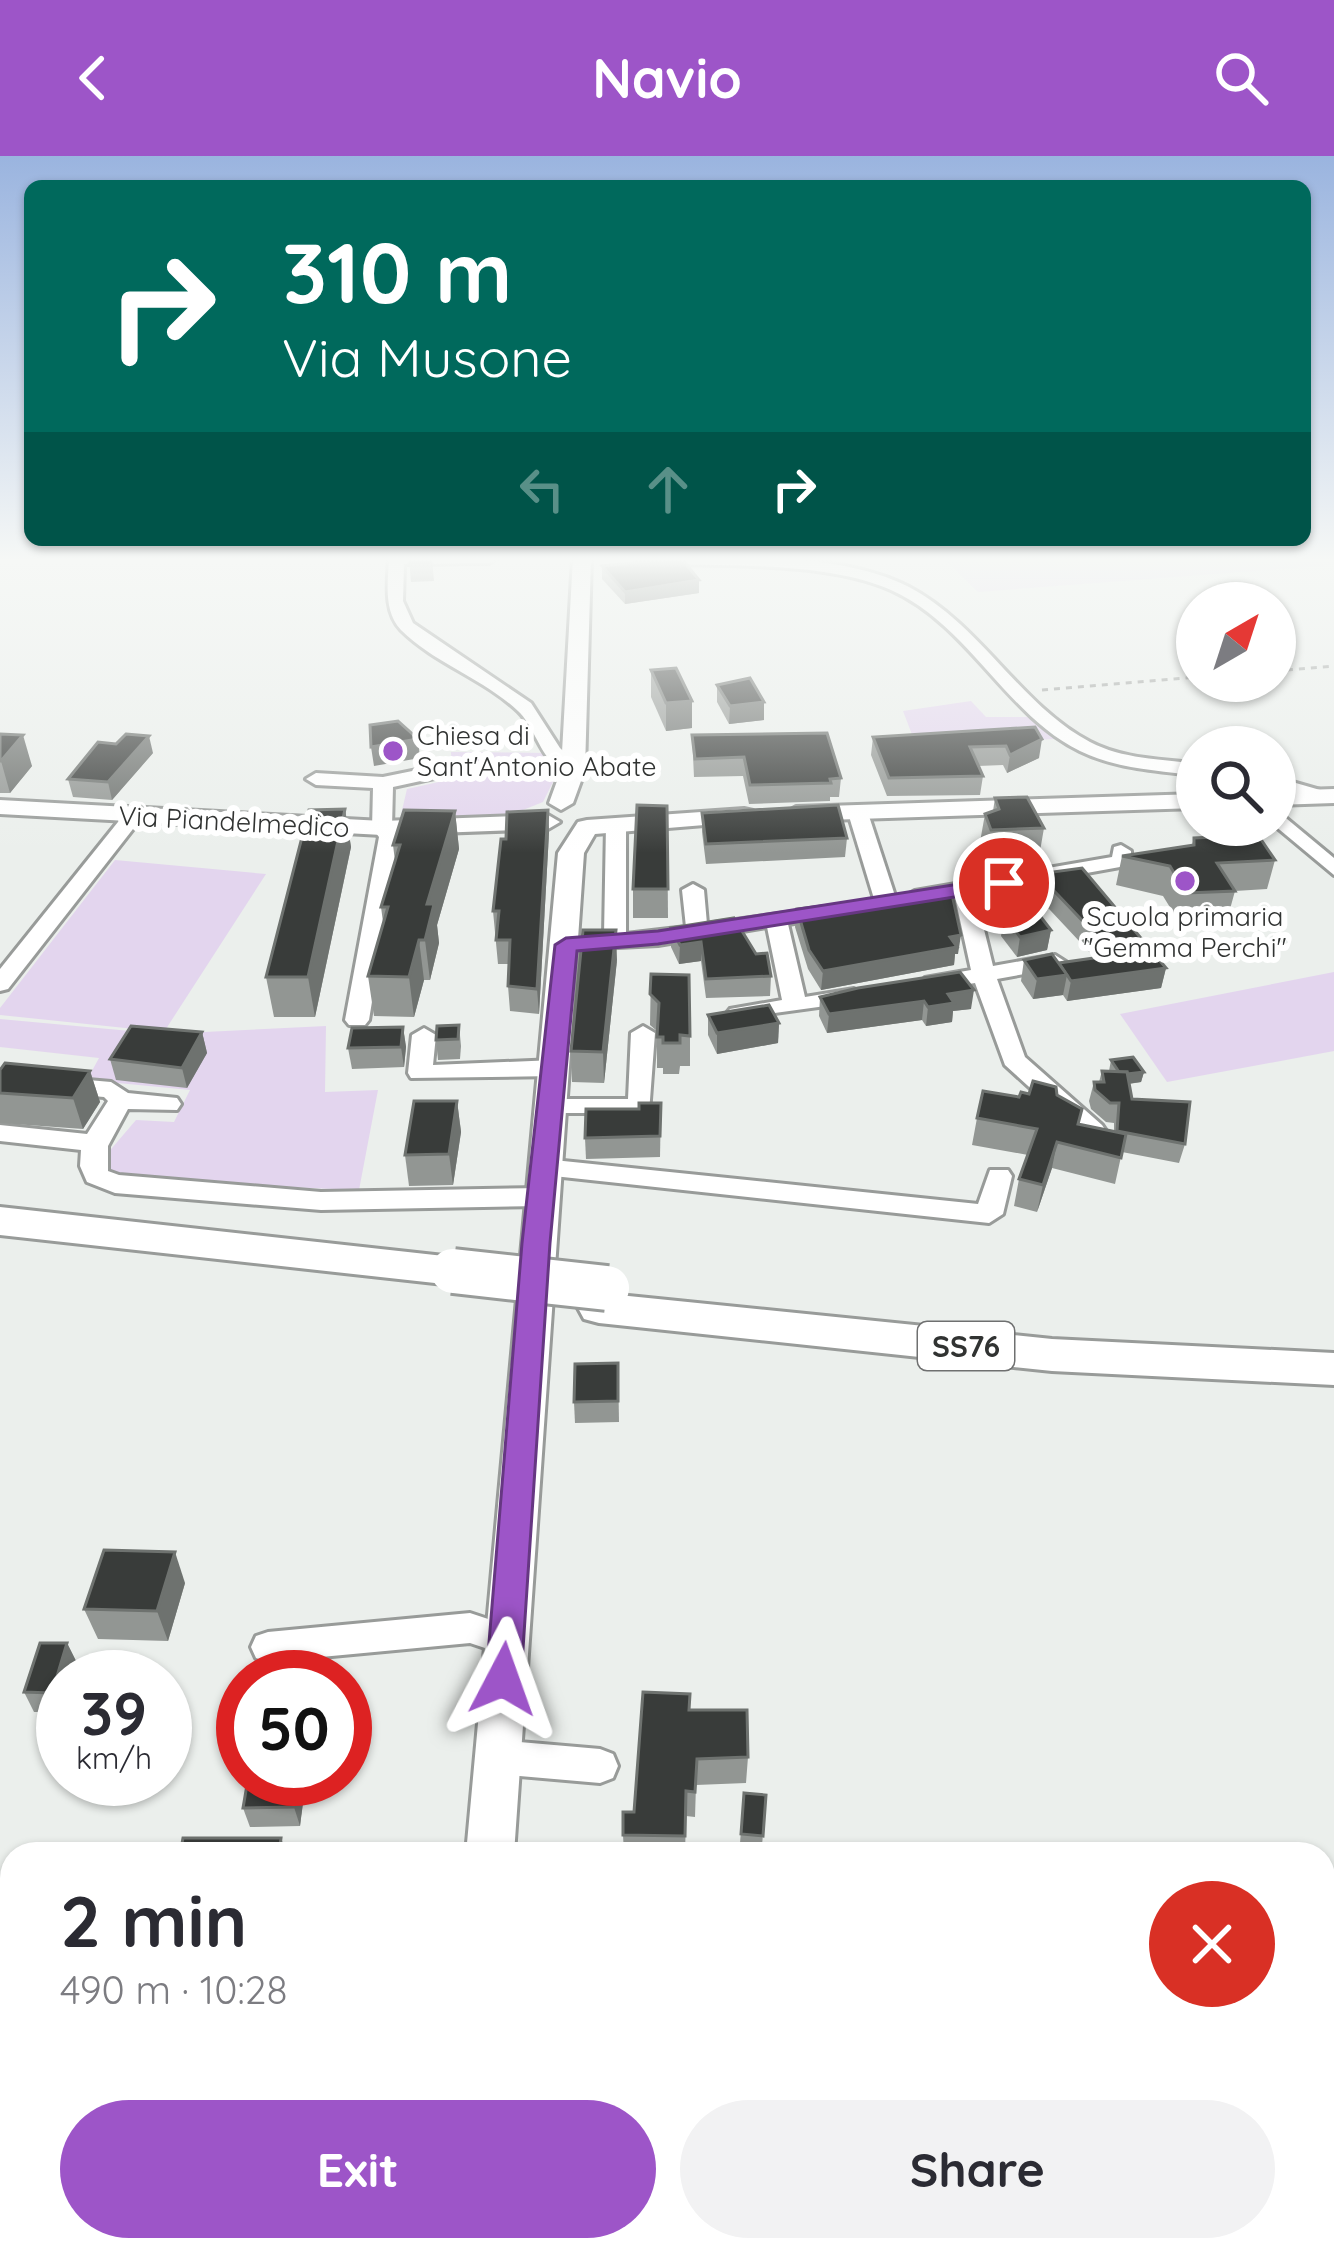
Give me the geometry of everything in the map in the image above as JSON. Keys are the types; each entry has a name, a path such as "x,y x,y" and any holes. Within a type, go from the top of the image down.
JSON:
{"highway":[{"name":"SS76","path":"0,1221 453,1282"},
{"name":"SS76","path":"0,1242 603,1298 1052,1355 1334,1369"},
{"name":"SS76","path":"603,1298 1334,1347"}],"main road":[{"path":"491,1842 542,1182 566,945 575,820 578,656"},
{"path":"1296,797 1327,796"},
{"name":"Via Piandelmedico","path":"0,807 382,828 468,828 575,820 1176,802"}],"street":[{"path":"450,656 525,707 556,759 573,770"},
{"path":"987,656 1085,746 1176,766"},
{"path":"316,779 383,783 432,773"},
{"path":"348,1020 389,837 382,828 383,783"},
{"path":"1296,788 1327,796"},
{"path":"859,812 864,905"},
{"path":"0,984 133,816"},
{"path":"575,820 615,942"},
{"path":"1296,834 1334,869"},
{"path":"566,945 698,931 1082,871 1124,861 1121,851"},
{"path":"1082,871 1100,892"},
{"path":"693,890 698,931"},
{"path":"964,890 984,975 1014,1060 1094,1131"},
{"path":"776,919 795,1005"},
{"path":"714,1018 1055,962"},
{"path":"550,1107 640,1107 643,1033"},
{"path":"424,1035 419,1073 555,1068"},
{"path":"0,1092 8,1081 111,1090 121,1100 168,1104"},
{"path":"121,1100 95,1143 90,1162 96,1176 115,1184 321,1201 542,1182 988,1214 999,1176"},
{"path":"0,1133 95,1143"},
{"path":"268,1647 470,1628 506,1640"},
{"path":"497,1757 601,1766"}],"path":[{"path":"1296,669 1334,666"},
{"path":"1025,692 1176,679"}],"shaded area":[{"path":"971,701 986,717 1034,717 1055,739 916,745 903,711"},
{"path":"451,752 549,753 554,780 543,802 513,814 400,819 407,789 452,779"},
{"path":"115,860 266,874 164,1032 0,1015 0,1008"},
{"path":"1334,972 1334,1051 1167,1082 1120,1014"},
{"path":"0,1019 163,1034 326,1026 325,1092 378,1090 359,1190 157,1182 112,1175 100,1162 136,1120 174,1122 190,1090 87,1080 99,1058 0,1047"}],"building":[{"path":"676,668 692,701 666,703 651,670"},
{"path":"750,678 764,702 730,706 717,685"},
{"path":"398,721 418,739 371,747 370,725"},
{"path":"1035,727 1042,739 1010,755 1006,746 970,747 983,776 889,778 873,737"},
{"path":"827,733 841,778 830,779 831,783 750,785 744,757 695,759 692,735"},
{"path":"0,734 23,735 1,761 0,761"},
{"path":"126,734 149,736 108,782 68,779 98,742 116,744"},
{"path":"1027,797 1044,828 991,830 985,814 999,809 995,798"},
{"path":"637,805 667,806 668,889 633,889"},
{"path":"838,805 847,838 706,844 702,813"},
{"path":"345,809 308,977 266,977 309,810"},
{"path":"404,810 455,811 427,904 434,904 425,940 419,940 409,977 368,976 388,907 381,907 400,845 393,845"},
{"path":"548,810 537,989 508,986 510,940 496,940 499,911 493,911 507,812"},
{"path":"1187,846 1265,846 1275,860 1217,863 1235,891 1186,893 1170,866 1122,856"},
{"path":"1082,868 1166,968 1071,981 1059,963 1115,955 1038,874"},
{"path":"951,890 961,935 950,937 957,947 823,971 809,950 797,909"},
{"path":"1037,912 1051,930 1020,937 1005,916"},
{"path":"734,918 756,954 767,953 771,976 706,979 701,942 680,945 671,928"},
{"path":"583,930 616,930 603,1052 571,1051"},
{"path":"1052,954 1067,975 1037,979 1024,960"},
{"path":"960,972 974,990 948,994 954,1003 928,1007 924,1001 829,1014 820,997 858,988"},
{"path":"651,974 689,975 690,1036 680,1035 680,1043 663,1043 663,1037 657,1037 659,1003 650,994"},
{"path":"769,1005 779,1023 717,1033 708,1015"},
{"path":"459,1025 458,1039 436,1040 437,1026"},
{"path":"131,1026 202,1032 182,1068 110,1059"},
{"path":"403,1027 401,1047 348,1048 352,1028"},
{"path":"1133,1057 1144,1072 1119,1072 1111,1060"},
{"path":"5,1063 90,1071 73,1098 0,1093 0,1070"},
{"path":"1102,1071 1127,1072 1132,1099 1190,1102 1185,1144 1117,1131 1119,1103 1110,1103 1095,1090 1094,1082 1104,1082"},
{"path":"1033,1081 1056,1087 1057,1095 1082,1109 1078,1124 1126,1134 1121,1158 1057,1142 1043,1185 1019,1179 1037,1129 977,1118 983,1091 1019,1097 1021,1092 1029,1094"},
{"path":"414,1101 457,1101 449,1154 405,1155"},
{"path":"639,1103 661,1103 660,1136 585,1138 586,1109 639,1109"},
{"path":"618,1363 618,1401 574,1402 575,1364"},
{"path":"104,1550 175,1552 157,1611 84,1609"},
{"path":"40,1643 67,1643 65,1650 38,1650"},
{"path":"36,1655 36,1692 24,1692"},
{"path":"643,1692 690,1694 689,1710 747,1710 748,1757 697,1759 695,1792 686,1791 685,1836 623,1835 623,1812 634,1812"},
{"path":"744,1793 766,1795 763,1836 741,1834"},
{"path":"183,1838 281,1838 280,1842 182,1842"}],"place":[{"name":"Chiesa di Sant'Antonio Abate","path":"393,751"},
{"name":"Scuola primaria \"Gemma Perchi\"","path":"1185,881"}],"route":[{"path":"503,1679 536,1243 566,945 658,938 1004,883"}]}
